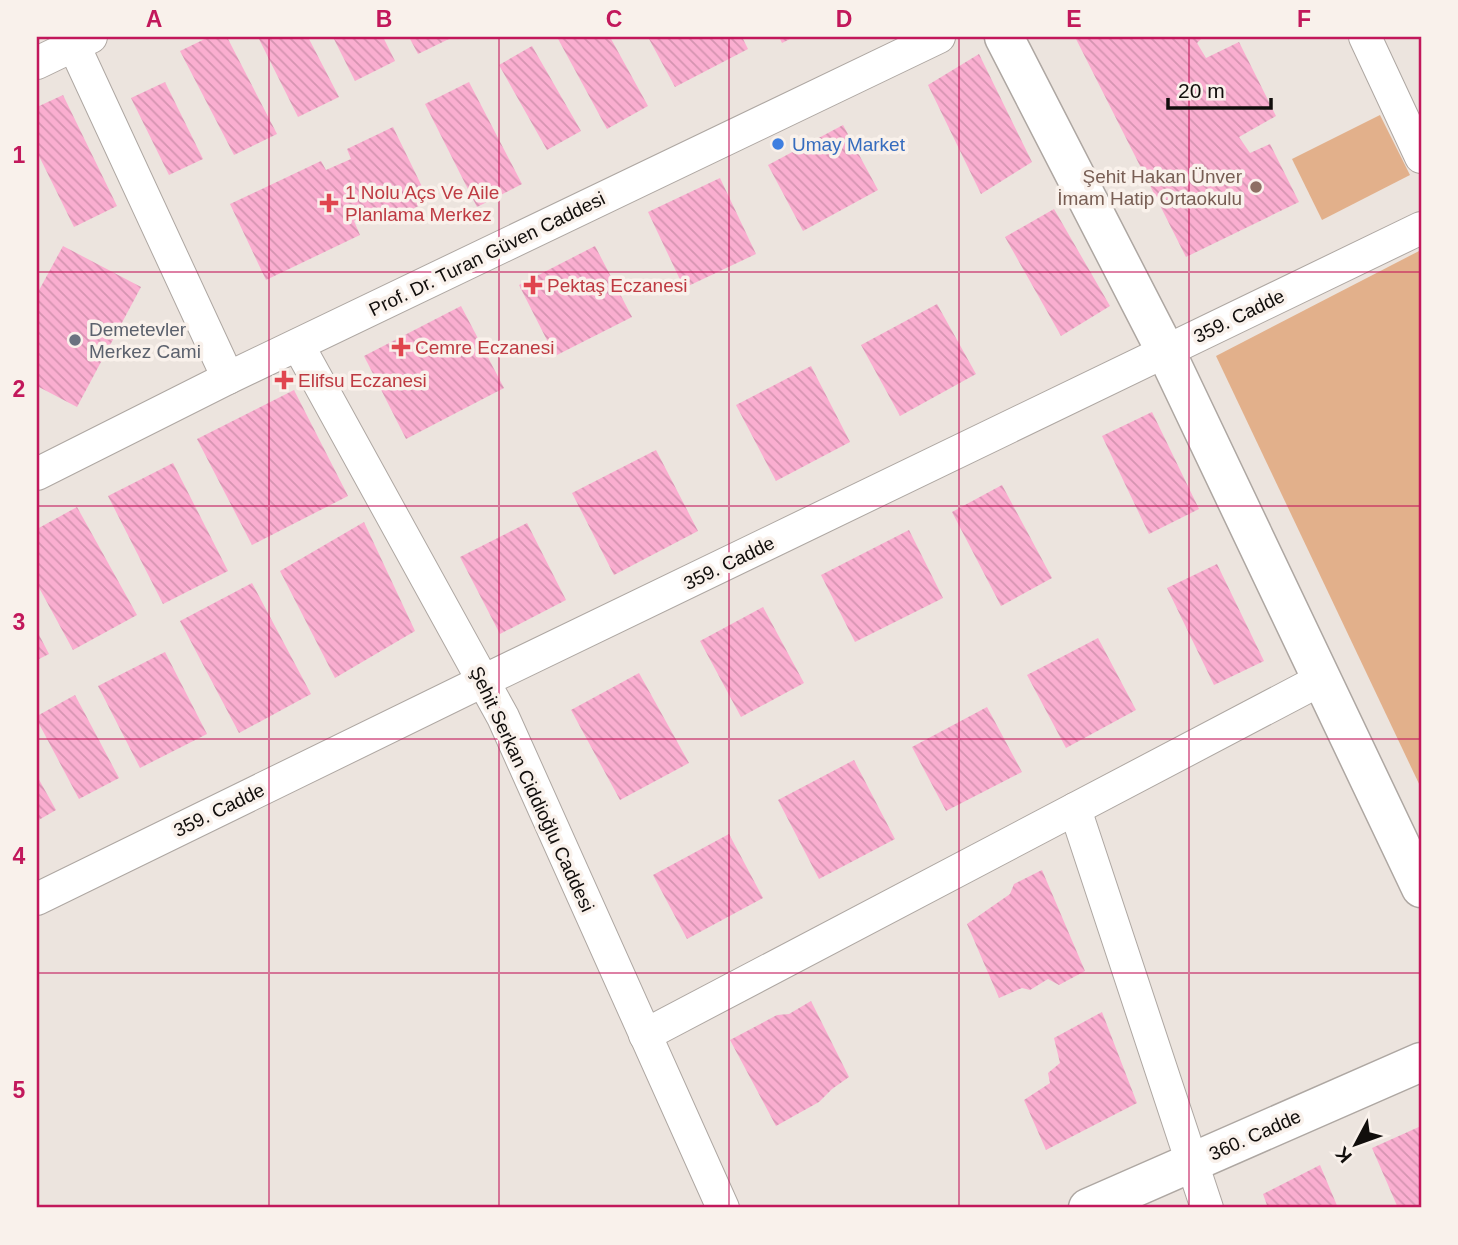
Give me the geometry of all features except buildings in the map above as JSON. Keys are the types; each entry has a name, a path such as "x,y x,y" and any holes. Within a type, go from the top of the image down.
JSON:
{"street":[{"name":"Prof. Dr. Turan Güven Caddesi","path":"37,474 228,378 939,37"},
{"path":"1004,37 1166,352 1421,888"},
{"path":"1365,37 1421,157"},
{"path":"37,63 79,39 228,378"},
{"name":"359. Cadde","path":"37,899 1421,228"},
{"name":"Şehit Serkan Ciddioğlu Caddesi","path":"298,345 503,718 723,1208"},
{"path":"645,1035 1322,679"},
{"path":"1075,809 1207,1208"},
{"name":"360. Cadde","path":"1088,1208 1421,1062"}],"shaded area":[{"path":"1380,115 1410,175 1322,220 1292,159"},
{"path":"1421,250 1421,788 1216,356"}],"place":[{"name":"Umay Market","path":"778,144"},
{"name":"Şehit Hakan Ünver İmam Hatip Ortaokulu","path":"1256,187"},
{"name":"1 Nolu Açs Ve Aile Planlama Merkez","path":"329,203"},
{"name":"Pektaş Eczanesi","path":"533,285"},
{"name":"Demetevler Merkez Cami","path":"75,340"},
{"name":"Cemre Eczanesi","path":"401,347"},
{"name":"Elifsu Eczanesi","path":"284,380"}]}
